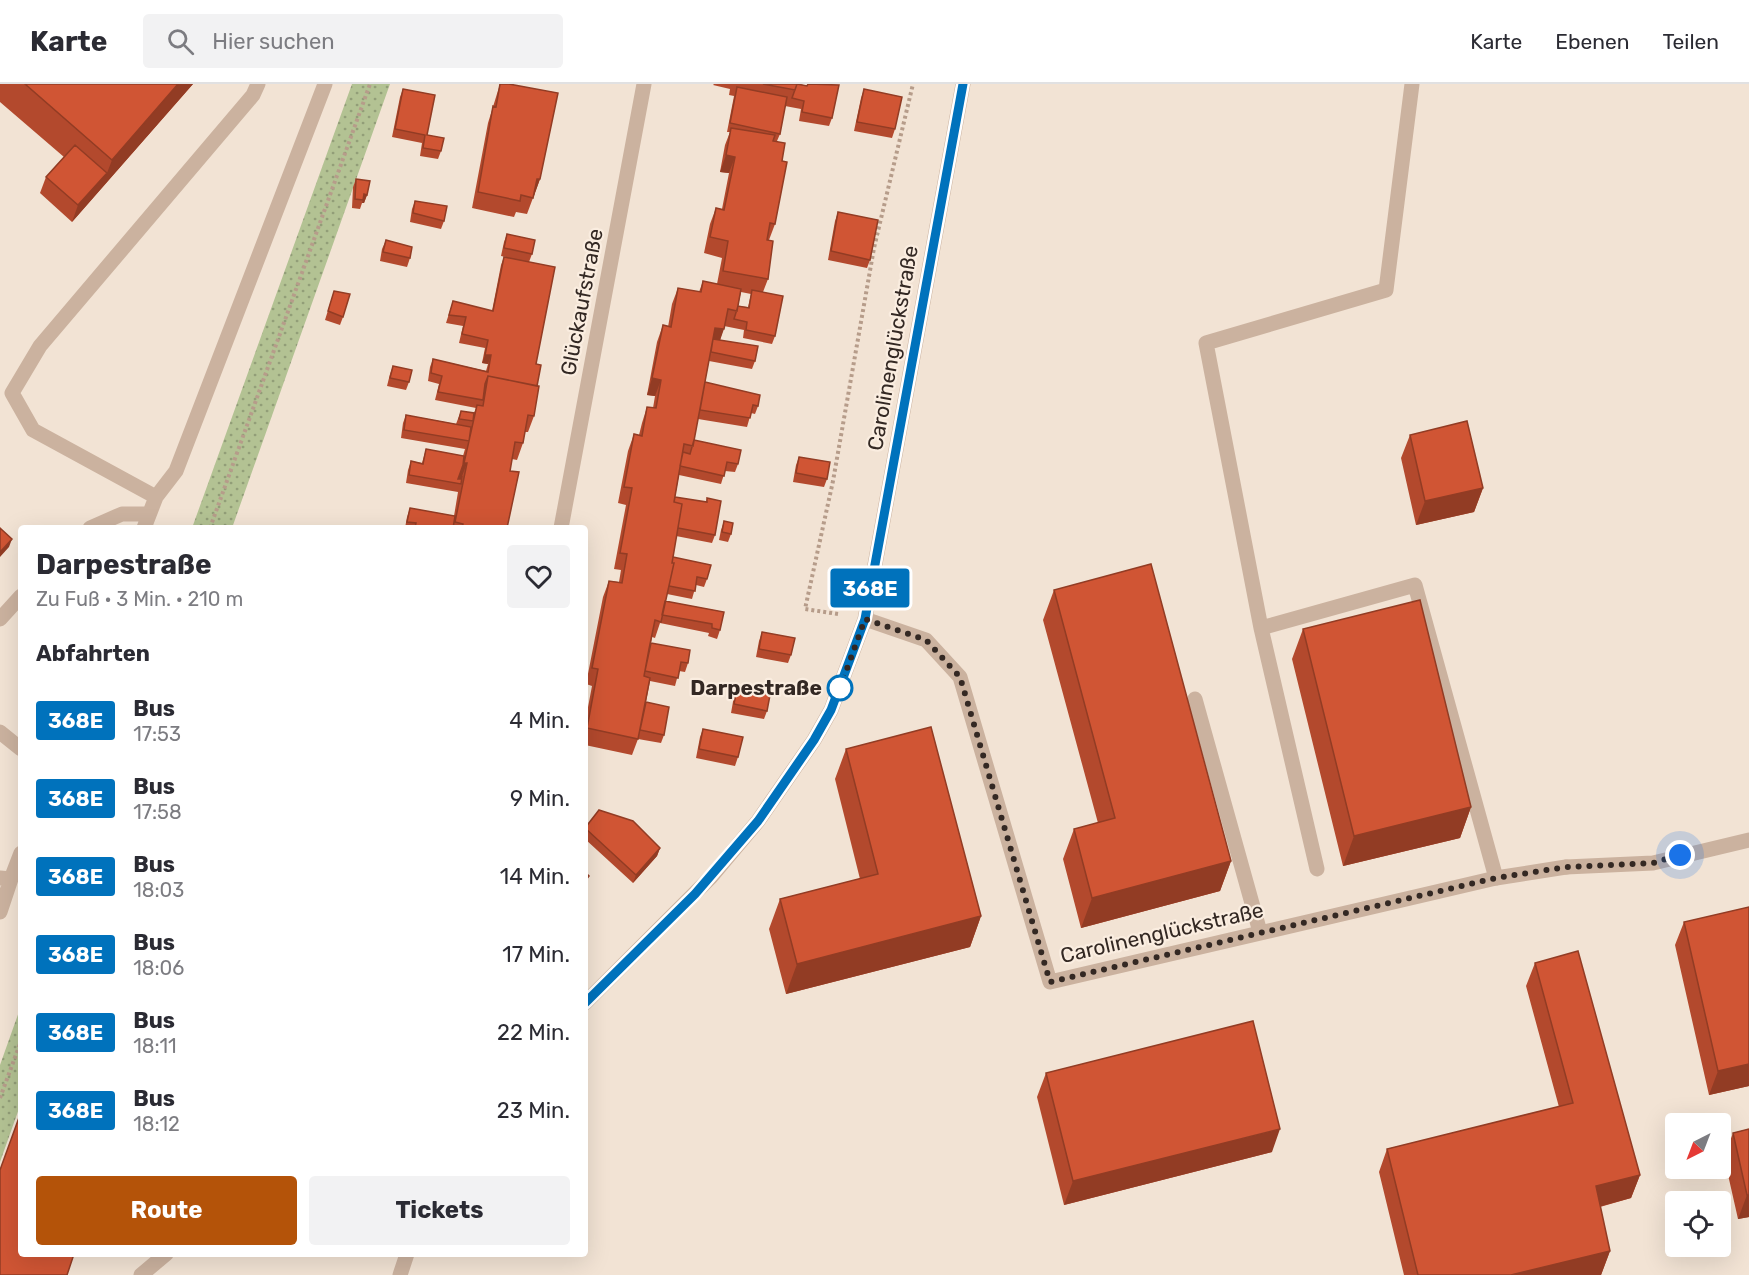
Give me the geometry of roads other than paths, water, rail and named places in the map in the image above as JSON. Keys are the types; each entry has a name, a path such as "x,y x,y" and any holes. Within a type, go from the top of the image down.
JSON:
{"street":[{"path":"156,497 33,430 12,393 40,346 253,95 258,84"},
{"path":"97,525 122,514 147,521 156,497 176,471 325,84"},
{"name":"Glückaufstraße","path":"562,525 644,84"},
{"name":"Carolinenglückstraße","path":"588,1000 672,918 758,821 814,740 831,710 865,619 963,84"},
{"path":"1317,869 1261,628 1206,343 1386,290 1412,84"},
{"path":"1261,628 1415,585 1496,878"},
{"path":"0,619 18,599"},
{"name":"Carolinenglückstraße","path":"865,619 926,640 960,677 1050,982 1496,878 1566,867 1653,863 1749,840"},
{"path":"1195,699 1260,932"},
{"path":"0,732 18,747"},
{"path":"0,912 6,878 18,857"},
{"path":"141,1275 162,1257"},
{"path":"400,1275 406,1257"}],"place":[{"name":"Darpestraße","path":"840,688"}]}
